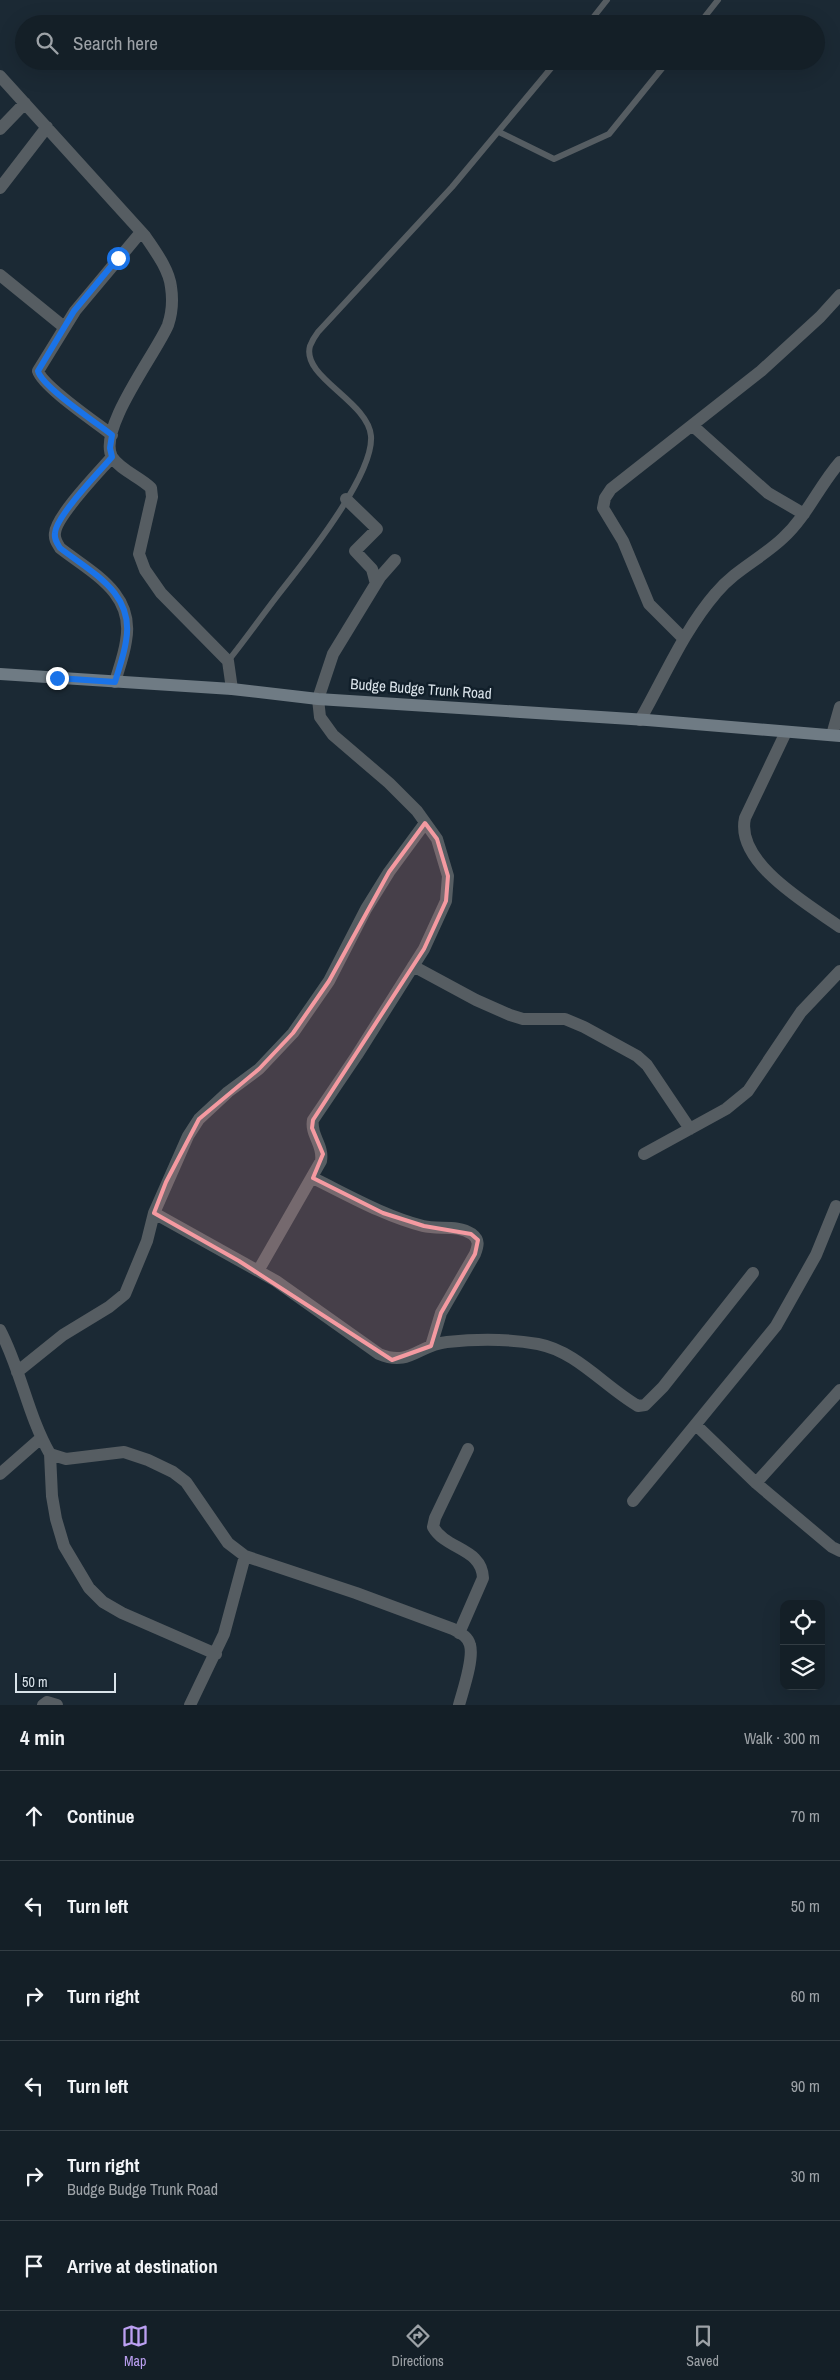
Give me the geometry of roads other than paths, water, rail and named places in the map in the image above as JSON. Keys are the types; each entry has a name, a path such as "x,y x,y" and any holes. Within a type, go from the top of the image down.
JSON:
{"main road":[{"name":"Budge Budge Trunk Road","path":"0,674 232,689 318,699 640,720 836,736"}],"street":[{"path":"0,76 141,232 160,258 171,285 172,306 168,324 124,402 112,435 110,448 112,457 151,488 152,497 139,554 145,570 161,594 228,661 232,689"},
{"path":"0,130 25,103"},
{"path":"0,188 47,127"},
{"path":"112,435 40,378 38,371 40,365 84,298 141,232"},
{"path":"0,275 64,327"},
{"path":"684,638 649,604 623,541 603,508 605,498 612,489 761,371 820,317 840,295"},
{"path":"693,426 768,493 804,514"},
{"path":"112,457 62,518 55,532 55,539 60,548 120,597 128,624 126,641 115,682"},
{"path":"640,720 684,638 715,593 733,574 784,538 804,514 826,478 840,462"},
{"path":"346,499 377,529 355,551 372,569 376,584"},
{"path":"258,1271 313,1178 323,1154 312,1128 313,1120 357,1055 424,949 446,901 448,876 437,839 389,783 333,736 320,717 318,699 333,654 376,584 395,560"},
{"path":"836,736 840,707"},
{"path":"786,732 745,818 743,827 745,840 754,855 776,881 840,928"},
{"path":"17,1372 63,1335 110,1307 125,1294 147,1241 154,1213 188,1136 199,1119 228,1092 259,1069 293,1033 329,981 366,909 389,872 425,823"},
{"path":"413,966 476,1000 510,1015 523,1019 565,1019 584,1027 637,1056 647,1065 690,1129"},
{"path":"644,1154 726,1109 748,1091 801,1012 840,971"},
{"path":"313,1178 383,1213 424,1226 458,1229 471,1234 478,1240 479,1245 475,1254 436,1324 431,1346"},
{"path":"633,1501 776,1326 816,1255 836,1206"},
{"path":"154,1213 298,1295 379,1354 392,1360 402,1359 431,1346 448,1342 498,1341 537,1344 552,1347 638,1406 645,1405 664,1387 753,1273"},
{"path":"0,1330 41,1438 50,1454 52,1496 64,1546 89,1588 103,1602 122,1613 216,1654"},
{"path":"756,1483 840,1390"},
{"path":"696,1425 756,1483 832,1547 840,1551"},
{"path":"0,1474 41,1438"},
{"path":"459,1633 484,1578 483,1569 480,1561 437,1534 433,1527 435,1518 468,1449"},
{"path":"50,1454 66,1459 124,1452 173,1472 186,1482 228,1543 245,1556 356,1593 465,1636 470,1645 470,1659 460,1705"},
{"path":"190,1705 224,1634 245,1556"},
{"path":"43,1705 46,1702 56,1705"}],"lane":[{"path":"595,15 607,0"},
{"path":"706,15 718,0"},
{"path":"228,661 310,554 346,499 360,473 370,448 371,437 368,425 360,412 316,370 310,357 310,346 318,332 357,287 407,237 499,132 550,70"},
{"path":"499,132 554,159 609,134 661,70"}]}
